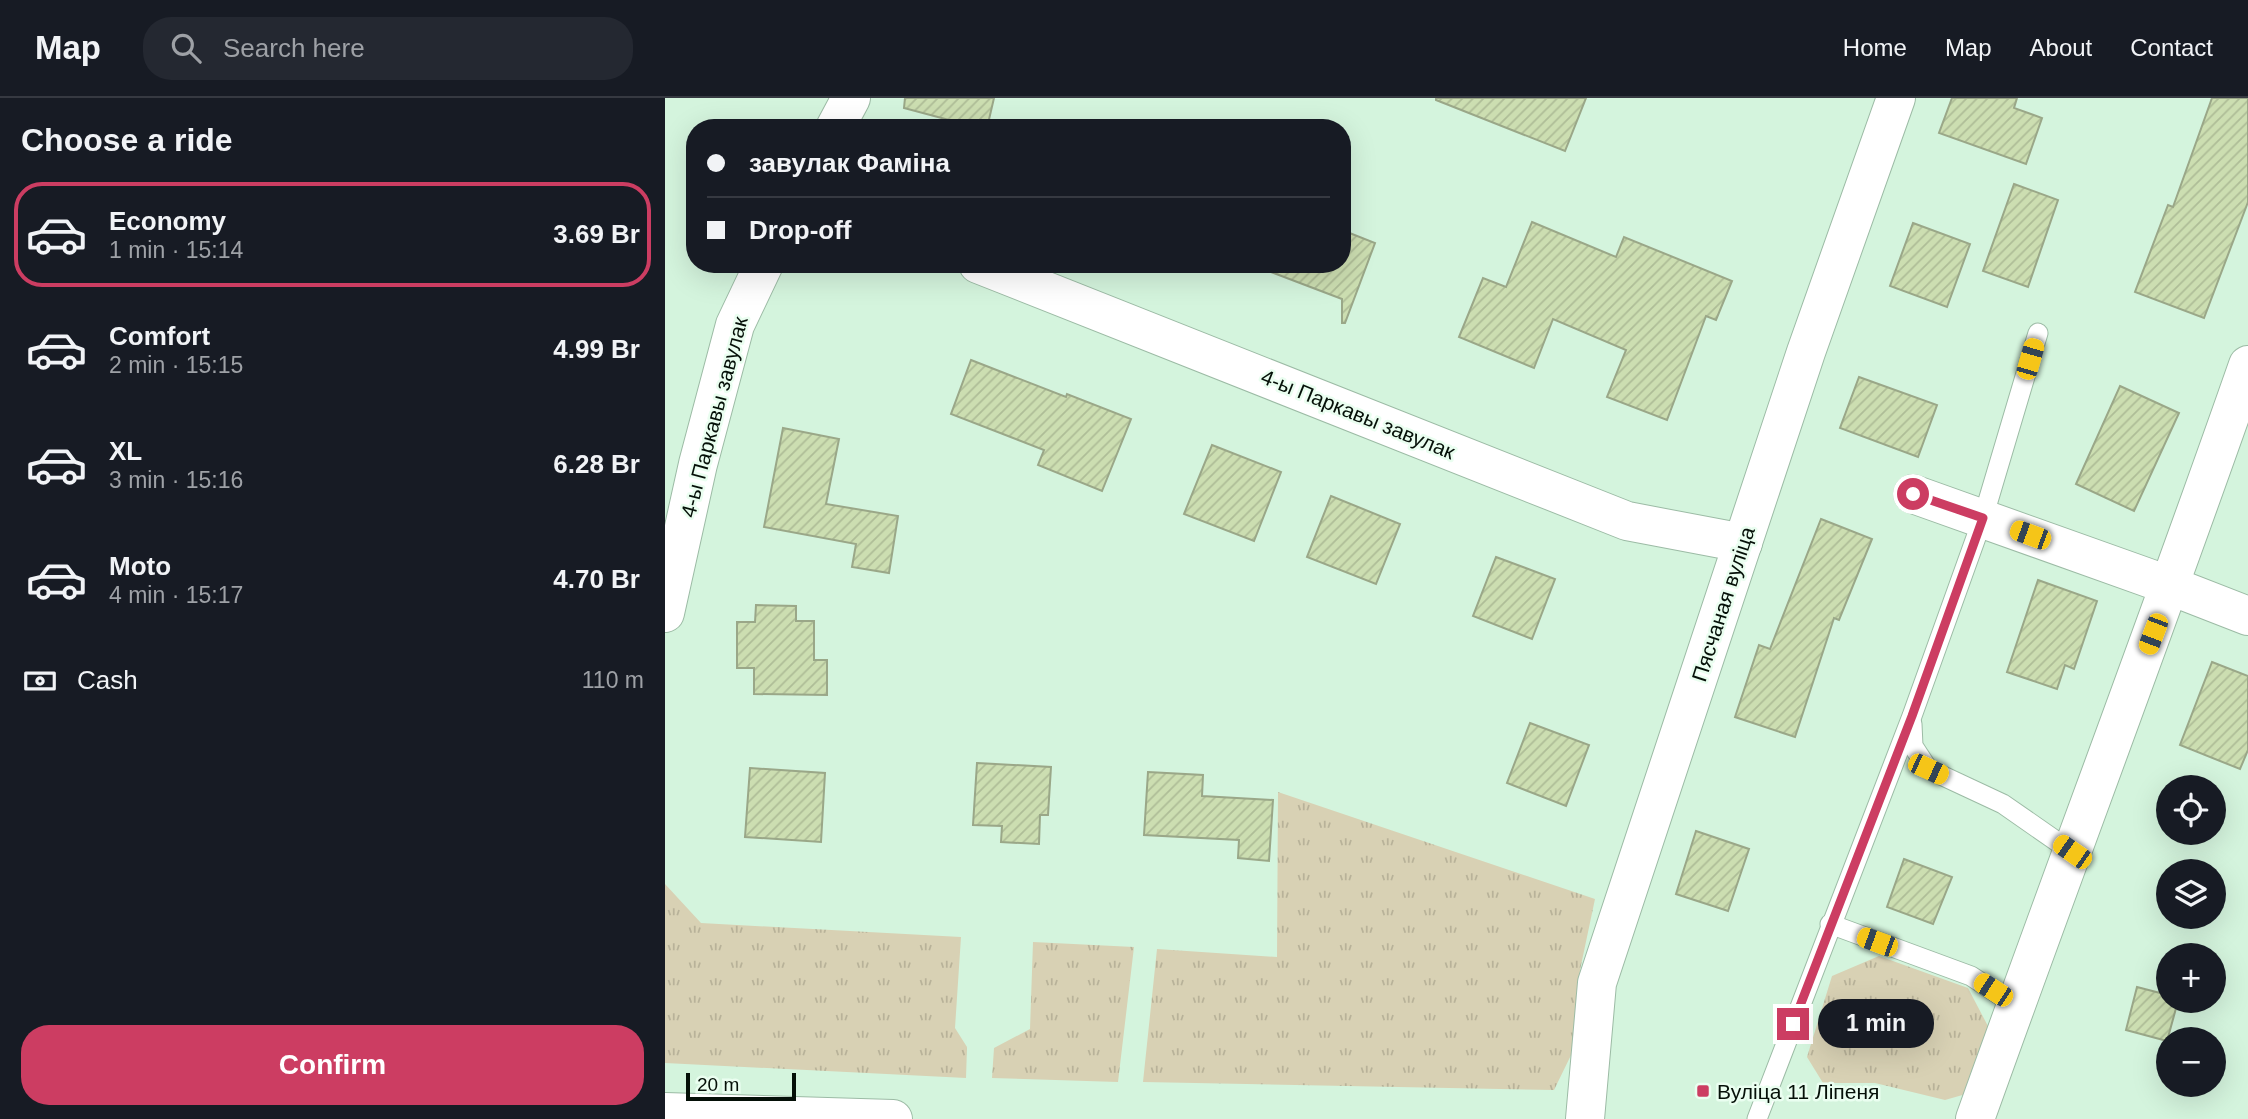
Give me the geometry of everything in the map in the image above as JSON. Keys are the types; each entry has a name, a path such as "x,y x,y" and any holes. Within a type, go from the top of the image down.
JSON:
{"street":[{"path":"840,119 851,98"},
{"name":"Пясчаная вуліца","path":"1585,1119 1597,982 1806,352 1896,98"},
{"name":"4-ы Паркавы завулак","path":"665,613 698,464 735,325 760,273"},
{"name":"4-ы Паркавы завулак","path":"1001,273 1627,521 1743,544"},
{"path":"1975,1119 2015,1004 2171,586 2248,365"},
{"path":"1913,494 2248,616"},
{"path":"665,1112 893,1119"}],"lane":[{"path":"1757,1119 1912,716 1983,518 2038,333"},
{"path":"1912,716 1913,746 1928,769 2003,804 2072,852"},
{"path":"1830,924 1971,976 2015,1004"}],"green space":[{"path":"1278,792 1595,899 1580,970 1575,1047 1554,1090 1143,1082 1157,949 1277,957"},
{"path":"665,884 701,923 961,937 955,1028 967,1047 966,1078 665,1063"},
{"path":"1033,942 1134,947 1118,1082 992,1078 994,1048 1030,1029"},
{"path":"1879,956 1968,988 1990,1030 1966,1094 1945,1100 1875,1083 1823,1083 1807,1057 1832,976"}],"building":[{"path":"905,98 994,98 989,119 945,119 904,108"},
{"path":"1436,98 1586,98 1565,151"},
{"path":"1952,98 2017,98 2014,108 2042,118 2026,164 1939,133"},
{"path":"2212,98 2248,98 2248,202 2204,318 2135,292 2168,205 2173,207"},
{"path":"2014,184 2058,200 2028,287 1983,271"},
{"path":"1532,222 1616,257 1624,237 1732,281 1716,320 1706,316 1667,420 1607,397 1626,350 1553,319 1534,368 1459,337 1483,278 1506,287"},
{"path":"1913,223 1970,244 1947,307 1890,286"},
{"path":"1351,234 1375,243 1345,323 1342,323 1342,299 1274,273 1351,273"},
{"path":"971,360 1131,419 1102,491 1038,465 1044,450 951,414"},
{"path":"1859,377 1937,405 1918,457 1840,428"},
{"path":"2120,386 2179,413 2134,511 2076,484"},
{"path":"783,428 839,439 826,504 898,516 889,573 852,567 856,544 764,527"},
{"path":"1212,445 1281,472 1254,541 1184,514"},
{"path":"1331,496 1400,524 1376,584 1307,557"},
{"path":"1821,519 1872,539 1839,620 1834,618 1795,737 1735,717 1759,645 1770,649"},
{"path":"1496,557 1555,579 1532,639 1473,616"},
{"path":"2038,580 2097,601 2074,669 2065,665 2057,689 2007,672"},
{"path":"756,605 796,606 796,621 814,621 814,660 827,660 827,695 754,694 754,668 737,668 737,622 755,622"},
{"path":"2212,662 2248,676 2248,750 2240,769 2180,745"},
{"path":"1530,723 1589,745 1566,806 1507,783"},
{"path":"977,763 1051,767 1048,815 1040,815 1039,844 1001,842 1002,826 973,825"},
{"path":"750,768 825,773 821,842 745,837"},
{"path":"1148,772 1203,775 1202,796 1273,800 1269,861 1238,858 1239,840 1144,835"},
{"path":"1696,831 1749,849 1728,911 1676,894"},
{"path":"1904,859 1952,877 1933,924 1887,907"},
{"path":"2137,987 2156,992 2156,1013 2175,1013 2171,1027 2156,1027 2156,1038 2126,1030"}],"place":[{"name":"Вуліца 11 Ліпеня","path":"1703,1091"}],"route":[{"path":"1793,1024 1912,716 1983,518 1913,494"}]}
